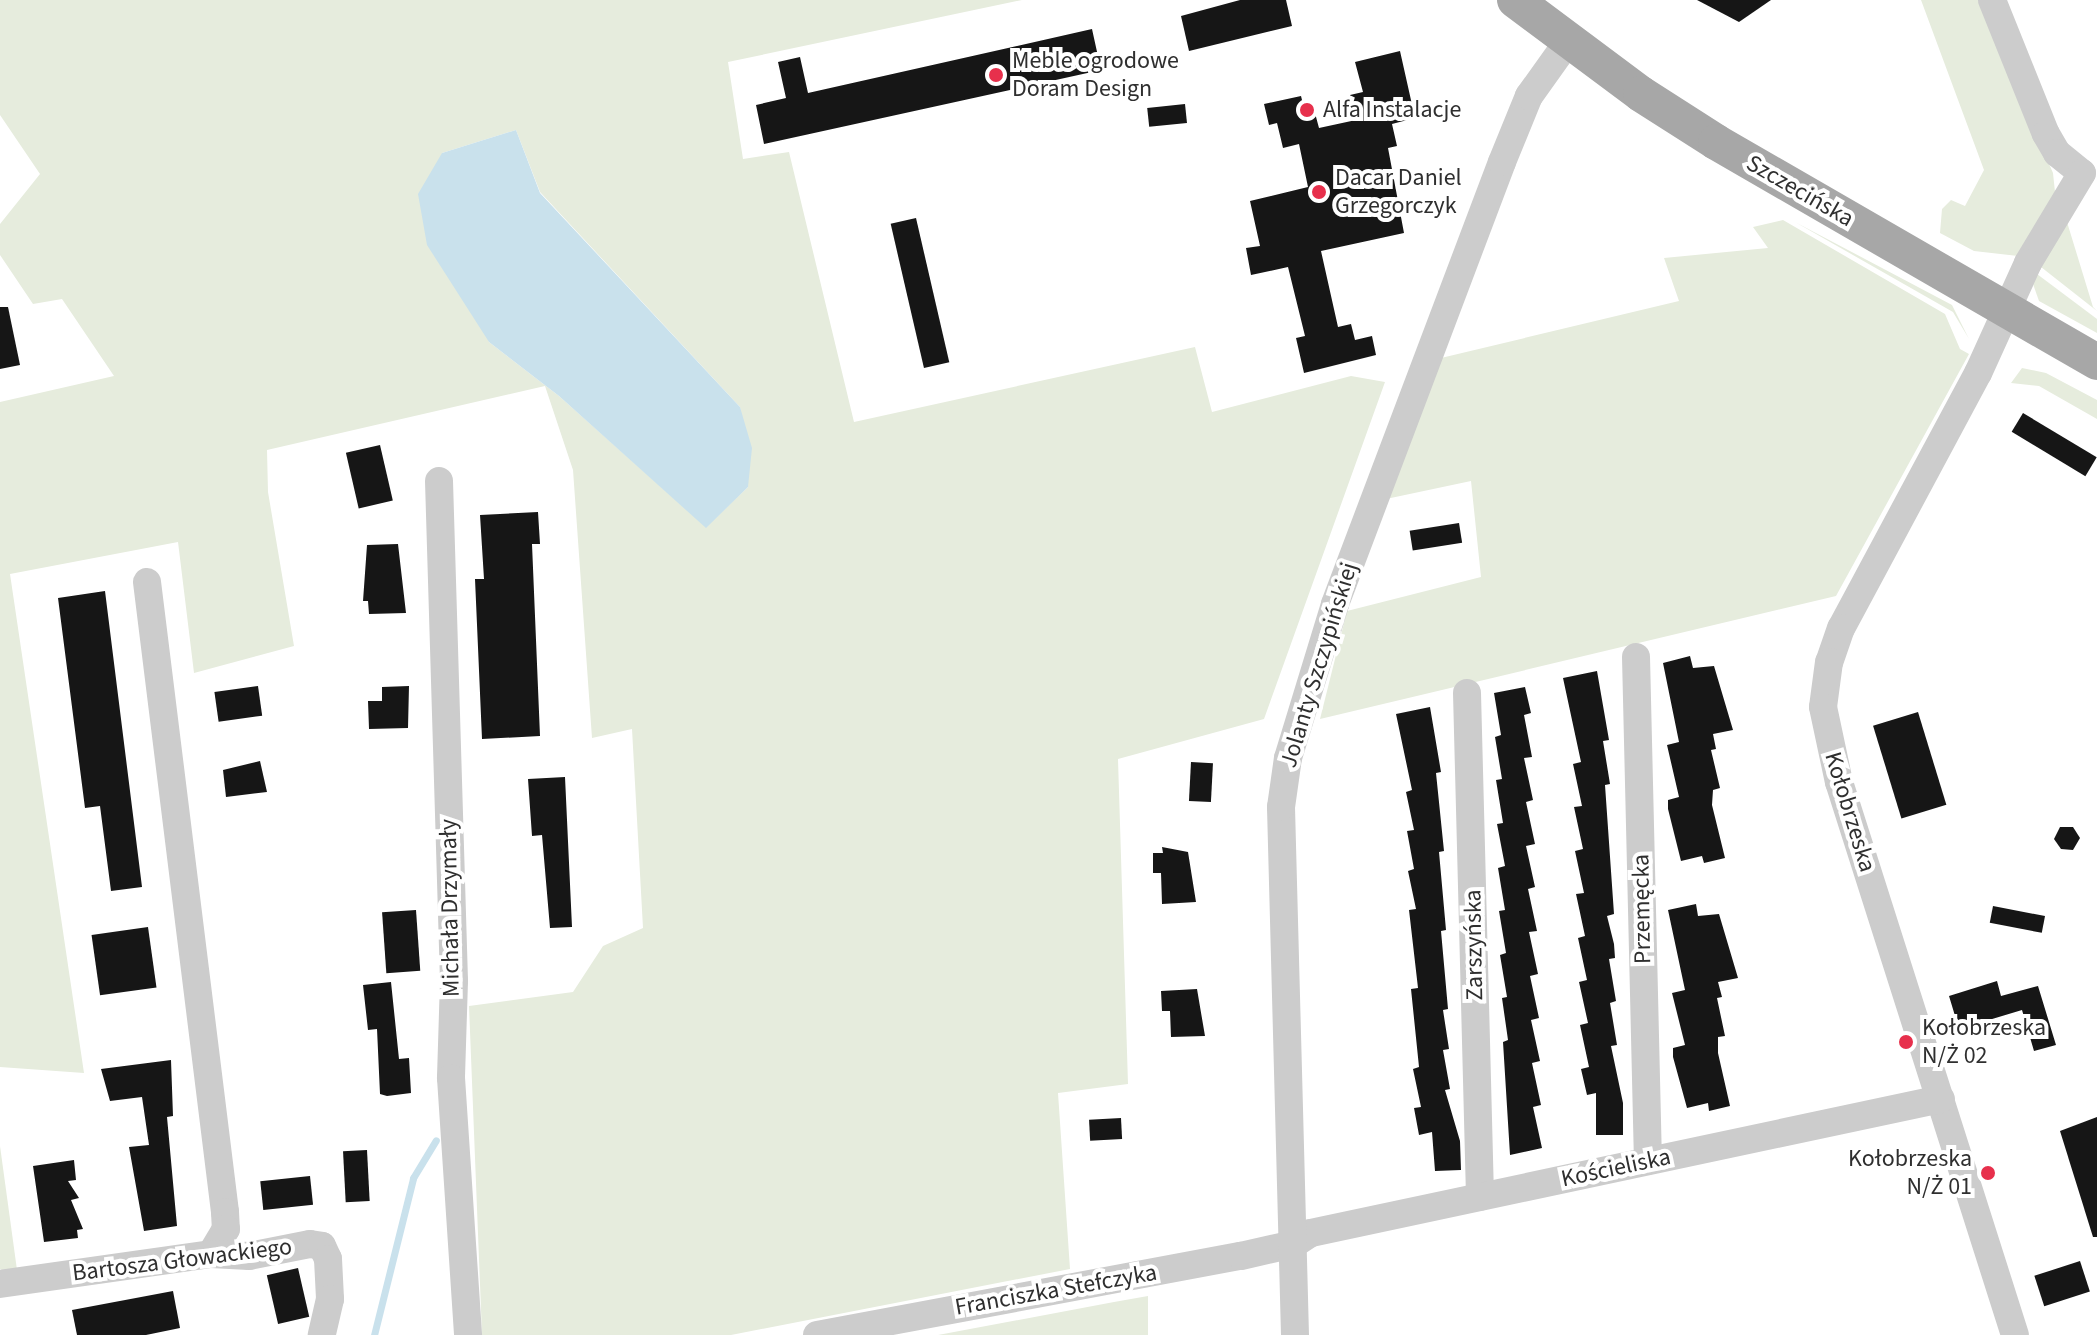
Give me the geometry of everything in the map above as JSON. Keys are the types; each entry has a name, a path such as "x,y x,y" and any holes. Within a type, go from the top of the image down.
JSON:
{"main road":[{"name":"Szczecińska","path":"1515,0 1716,142 2097,362"}],"street":[{"name":"Kołobrzeska","path":"1992,0 2046,134 2057,153 2082,173 2028,263 2008,312 1841,628 1829,662 1823,707 1840,784 2015,1335"},
{"name":"Jolanty Szczypińskiej","path":"1295,1335 1281,807 1288,758 1335,604 1502,162 1529,96 1569,40"},
{"name":"Michała Drzymały","path":"439,481 454,981 451,1078 468,1335"},
{"path":"147,582 225,1212 226,1229 211,1254"},
{"name":"Przemęcka","path":"1636,657 1648,1161"},
{"name":"Zarszyńska","path":"1467,693 1480,1197"},
{"name":"Kościeliska","path":"1294,1244 1311,1233 1941,1099"},
{"name":"Bartosza Głowackiego","path":"0,1284 211,1254 249,1256 310,1244 322,1246 330,1299 322,1335"},
{"name":"Franciszka Stefczyka","path":"835,1333 1294,1244"}],"green space":[{"path":"0,0 1022,0 728,62 743,159 789,152 854,422 1195,347 1212,412 1351,376 1385,382 1264,719 1118,759 1128,1084 1058,1093 1070,1269 731,1335 482,1335 469,1006 573,992 603,946 643,928 632,729 592,738 573,470 545,386 267,450 268,492 294,646 194,673 178,542 10,574 84,1073 0,1067 0,402 114,376 62,299 33,304 0,255 0,224 40,174 0,115","holes":["516,130 540,192 740,407 748,487 706,527 559,396 489,342 442,153"]},
{"path":"1921,0 1978,0 2053,173 2055,192 2018,256 1974,251 1940,233 1942,209 1951,200 1965,206 1984,170"},
{"path":"1783,220 1945,314 1960,349 1969,354 1836,596 1320,719 1347,611 1481,577 1471,481 1386,499 1441,358 1679,301 1664,258 1768,248 1753,227"},
{"path":"1795,222 1952,305 1969,339 1953,312"},
{"path":"2067,222 2093,307 2097,311 2041,267"},
{"path":"2037,274 2097,319 2097,333 2039,301 2033,284"},
{"path":"2022,368 2046,373 2097,400 2097,419 2039,386 2011,383"},
{"path":"0,1146 17,1270 8,1273 0,1269"},
{"path":"1148,1296 1148,1335 938,1335 1114,1302"}],"water":[{"path":"516,130 540,193 740,407 752,448 748,487 706,528 559,396 489,342 427,245 418,194 442,153"}],"building":[{"path":"1240,0 1286,0 1292,26 1189,51 1181,16"},
{"path":"1697,0 1771,0 1739,22"},
{"path":"1092,29 1101,70 764,144 756,105 786,98 778,62 800,57 808,93"},
{"path":"1400,51 1415,118 1392,124 1397,146 1388,148 1404,233 1321,251 1338,327 1351,324 1355,340 1372,336 1376,355 1304,373 1296,338 1305,336 1288,267 1251,275 1246,248 1260,246 1250,201 1308,187 1299,144 1283,148 1277,123 1269,125 1264,104 1301,96 1303,104 1312,102 1319,128 1356,120 1350,95 1363,92 1355,62"},
{"path":"1185,104 1187,123 1149,127 1147,108"},
{"path":"916,218 949,362 924,368 891,224"},
{"path":"0,307 8,307 20,365 0,369"},
{"path":"2023,413 2097,457 2085,476 2012,432"},
{"path":"380,445 393,501 359,508 346,453"},
{"path":"538,512 540,544 532,544 540,736 482,739 475,579 484,579 480,515"},
{"path":"1459,523 1462,543 1413,551 1410,531"},
{"path":"398,544 406,613 369,614 368,601 363,601 367,545"},
{"path":"105,591 142,887 111,891 100,806 85,808 58,598"},
{"path":"1690,656 1693,668 1714,666 1733,730 1713,734 1716,749 1711,750 1720,788 1713,790 1712,805 1725,858 1704,863 1702,856 1681,861 1668,809 1668,800 1679,797 1667,745 1679,742 1663,663"},
{"path":"1597,671 1609,740 1603,741 1610,784 1605,785 1614,914 1607,916 1614,944 1615,958 1609,959 1616,1001 1610,1003 1617,1045 1611,1046 1623,1103 1623,1135 1596,1135 1596,1093 1587,1095 1581,1069 1589,1067 1580,1025 1588,1023 1579,982 1587,980 1578,938 1585,936 1576,894 1584,893 1575,851 1583,849 1574,807 1582,806 1573,764 1581,762 1563,678"},
{"path":"258,686 262,716 219,722 214,692"},
{"path":"409,686 408,728 369,729 368,701 382,701 382,687"},
{"path":"1525,687 1531,713 1524,715 1532,757 1524,758 1533,800 1526,802 1535,844 1526,846 1535,887 1528,889 1537,931 1529,932 1538,974 1530,976 1539,1018 1531,1020 1540,1061 1532,1063 1541,1105 1533,1107 1542,1148 1510,1155 1503,1042 1508,1040 1502,998 1507,997 1500,955 1506,953 1499,911 1505,910 1498,868 1505,866 1497,824 1503,823 1496,780 1502,779 1495,737 1501,735 1494,693"},
{"path":"1430,707 1441,772 1436,773 1444,851 1439,852 1446,930 1441,931 1448,1009 1443,1010 1449,1049 1443,1050 1450,1089 1445,1090 1460,1141 1461,1170 1435,1171 1432,1132 1419,1135 1414,1108 1421,1107 1413,1069 1419,1067 1411,989 1418,988 1409,910 1416,909 1408,871 1414,869 1407,831 1414,830 1406,792 1412,790 1396,714"},
{"path":"1918,712 1946,805 1901,819 1873,726"},
{"path":"260,761 267,792 226,797 223,770"},
{"path":"1191,762 1213,763 1211,802 1189,801"},
{"path":"565,777 572,927 550,928 542,835 532,836 528,779"},
{"path":"2060,827 2073,827 2080,838 2073,850 2061,849 2054,839"},
{"path":"1162,847 1188,852 1196,902 1162,904 1161,873 1153,873 1153,853 1163,853"},
{"path":"1696,904 1698,916 1719,914 1738,978 1718,982 1722,997 1717,998 1725,1036 1718,1037 1718,1053 1730,1106 1709,1111 1708,1103 1687,1108 1673,1057 1673,1048 1685,1045 1672,993 1685,990 1668,910"},
{"path":"1993,906 2045,916 2042,933 1990,923"},
{"path":"416,910 420,971 386,973 382,912"},
{"path":"148,927 156,987 100,995 92,935"},
{"path":"1997,981 2001,996 2038,986 2056,1045 2034,1051 2022,1010 1959,1029 1949,996"},
{"path":"391,982 399,1059 409,1058 411,1093 387,1096 380,1094 377,1029 368,1030 363,985"},
{"path":"1197,989 1205,1036 1171,1037 1170,1011 1162,1011 1161,991"},
{"path":"171,1060 173,1116 167,1117 177,1226 144,1231 129,1147 149,1145 142,1097 110,1101 101,1069"},
{"path":"2097,1117 2097,1237 2093,1237 2060,1131"},
{"path":"1121,1118 1122,1139 1090,1141 1089,1120"},
{"path":"367,1150 370,1201 346,1202 343,1151"},
{"path":"74,1160 76,1180 68,1181 79,1198 71,1200 83,1229 77,1230 78,1238 44,1242 33,1166"},
{"path":"310,1176 313,1205 263,1210 260,1181"},
{"path":"2080,1261 2090,1291 2044,1306 2034,1276"},
{"path":"298,1268 309,1317 278,1324 267,1275"},
{"path":"173,1291 180,1328 146,1335 77,1335 72,1310"}],"waterway":[{"path":"374,1335 413,1178 436,1140"}],"place":[{"name":"Meble ogrodowe Doram Design","path":"996,75"},
{"name":"Alfa Instalacje","path":"1307,110"},
{"name":"Dacar Daniel Grzegorczyk","path":"1319,192"},
{"name":"Kołobrzeska N/Ż 02","path":"1906,1042"},
{"name":"Kołobrzeska N/Ż 01","path":"1988,1173"}]}
